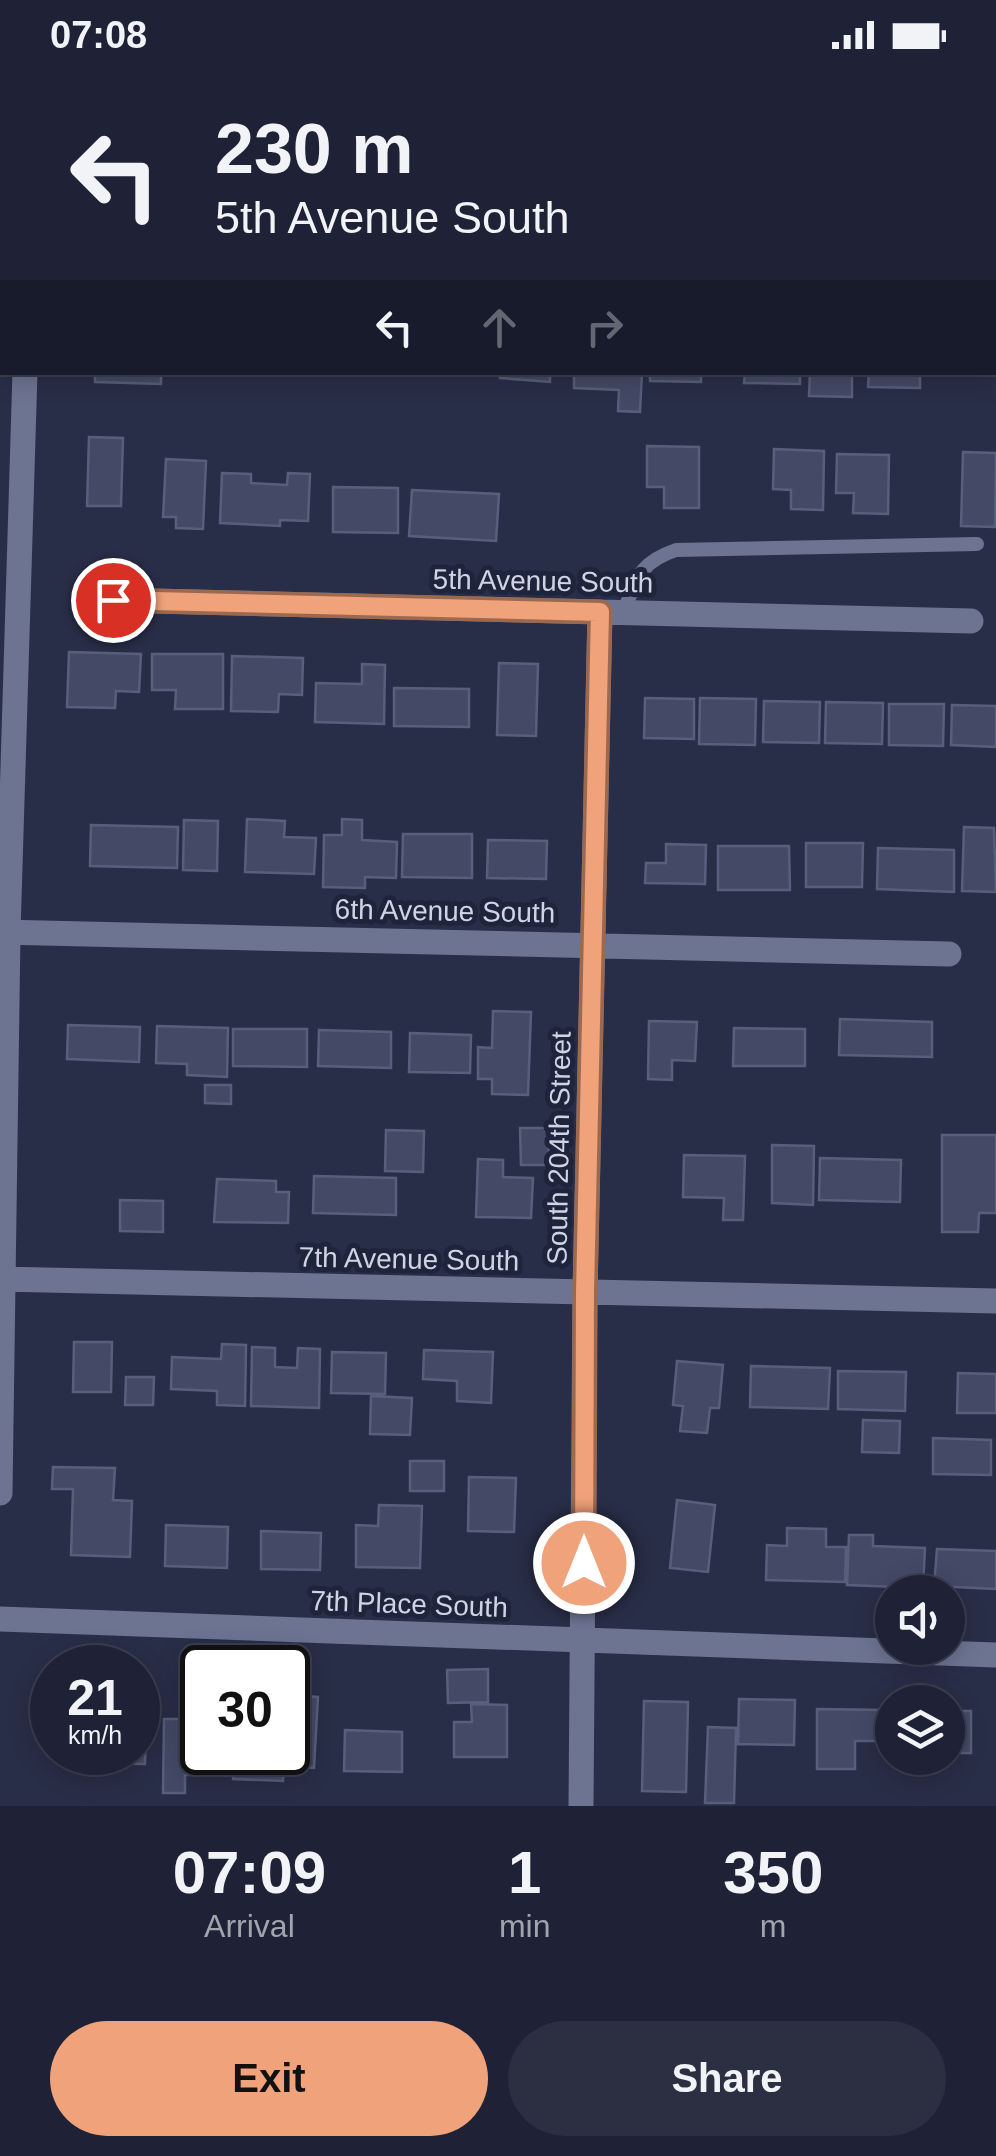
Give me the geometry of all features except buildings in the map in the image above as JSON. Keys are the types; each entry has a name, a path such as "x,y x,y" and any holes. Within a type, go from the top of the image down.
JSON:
{"street":[{"path":"0,1493 9,583 25,375"},
{"name":"5th Avenue South","path":"113,600 971,622"},
{"name":"South 204th Street","path":"580,1806 585,1293 594,944 611,613"},
{"name":"6th Avenue South","path":"4,932 950,954"},
{"name":"7th Avenue South","path":"2,1279 996,1302"},
{"name":"7th Place South","path":"0,1618 996,1655"}],"lane":[{"path":"611,613 642,568 653,558 676,550 977,544"}],"route":[{"path":"113,600 600,612 585,1293 584,1563"}]}
